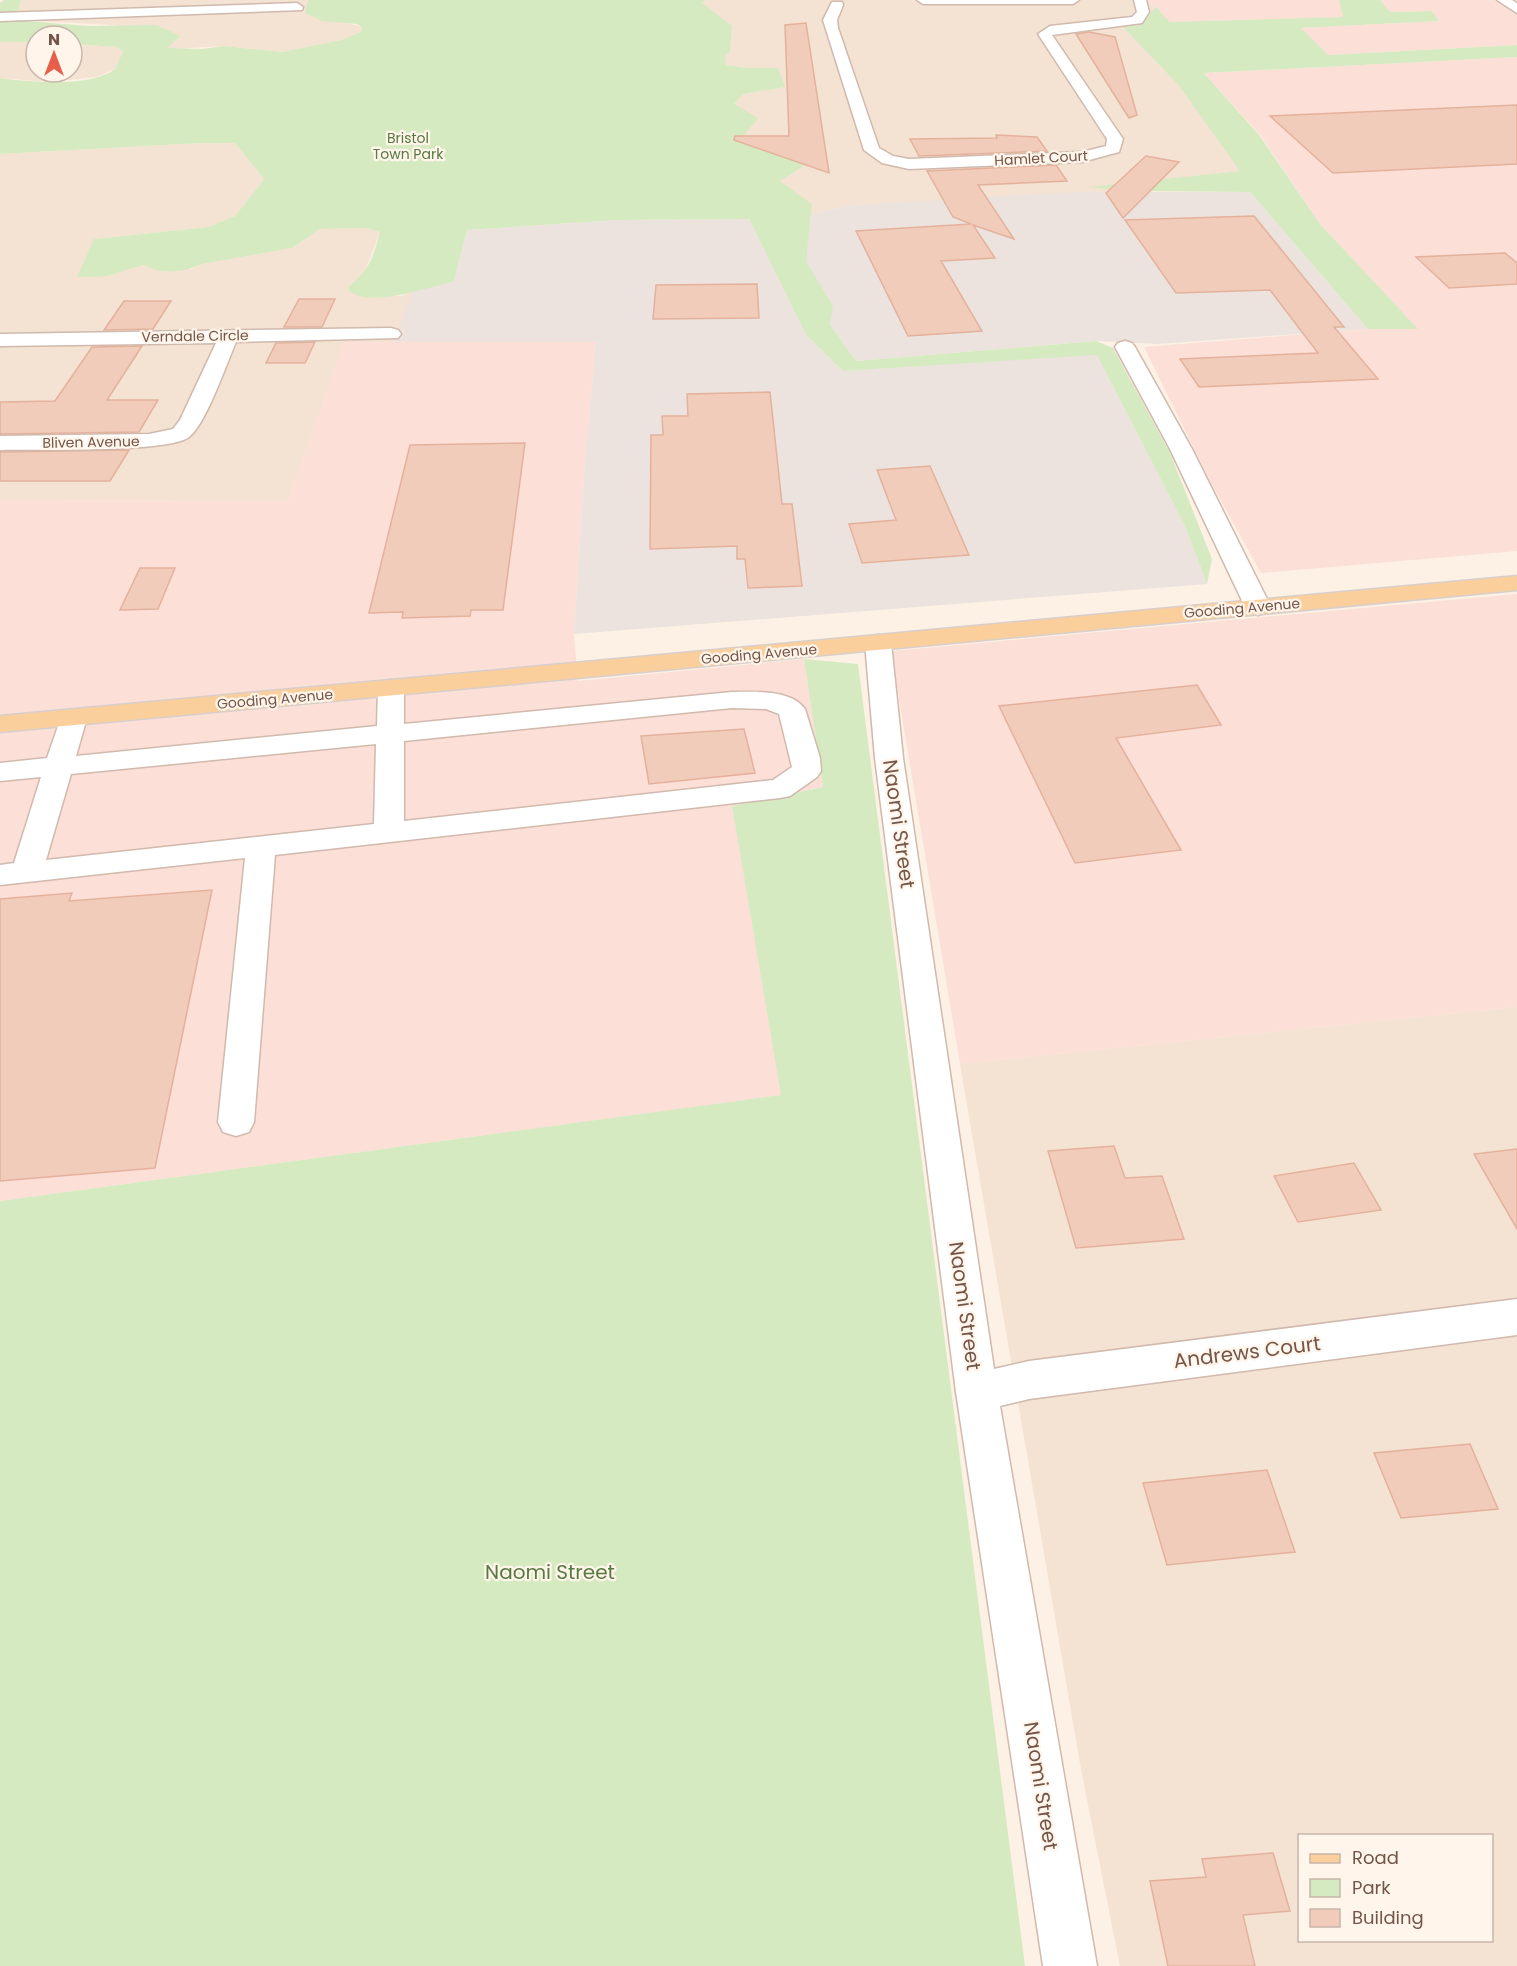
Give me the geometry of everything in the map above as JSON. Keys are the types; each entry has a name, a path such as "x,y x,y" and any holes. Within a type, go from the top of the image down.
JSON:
{"main road":[{"name":"Gooding Avenue","path":"0,724 1517,584"}],"street":[{"path":"923,0 982,3 1073,0"},
{"name":"Hamlet Court","path":"837,5 830,20 831,28 867,140 873,150 888,160 916,164 1082,157 1113,149 1115,139 1045,34 1058,29 1130,22 1141,16 1140,0"},
{"path":"1503,0 1517,9"},
{"path":"0,17 297,7"},
{"name":"Verndale Circle","path":"0,340 391,334"},
{"name":"Bliven Avenue","path":"0,443 149,441 180,434 190,422 229,336"},
{"path":"1125,347 1181,448 1258,607"},
{"name":"Naomi Street","path":"878,643 891,770 977,1392 1070,1966"},
{"path":"389,833 391,688"},
{"path":"0,772 58,766 391,734 732,700 770,701 791,709 806,758 807,771 780,789 14,874 58,766 73,718"},
{"path":"236,1122 261,847"},
{"name":"Andrews Court","path":"977,1392 1029,1380 1517,1317"}],"shaded area":[{"path":"21,0 308,0 305,13 362,27 361,32 341,40 284,52 224,46 172,49 167,46 180,38 115,25 15,20"},
{"path":"705,0 1147,0 1156,7 1148,18 1140,25 1124,28 1180,87 1241,171 1092,187 1125,191 853,205 811,214 811,204 780,181 804,165 745,134 734,104 744,94 784,87 778,68 747,68 720,64 701,3"},
{"path":"1147,0 1339,0 1344,17 1170,22"},
{"path":"1380,0 1495,0 1517,14 1517,45 1328,55 1300,28 1439,21 1432,11 1390,12"},
{"path":"24,41 24,80 0,78 0,42"},
{"path":"84,45 116,47 123,51 115,69 96,77 84,78"},
{"path":"1517,57 1517,551 1261,573 1210,481 1144,347 1368,329 1417,329 1320,224 1261,136 1204,73"},
{"path":"235,143 264,179 235,216 208,227 94,239 107,276 144,265 192,269 202,264 292,248 320,229 366,228 380,232 364,274 350,285 352,293 359,296 402,296 413,291 398,338 394,342 344,343 288,501 0,500 0,154"},
{"path":"1073,192 1250,192 1368,329 1158,344 1096,341 856,361 830,324 805,261 811,214 853,205"},
{"path":"749,219 806,335 843,371 1097,354 1184,524 1207,584 574,634 585,460 596,342 394,342 413,291 454,280 467,230 618,220"},
{"path":"344,342 596,342 585,460 574,634 578,681 804,659 823,787 732,806 782,1095 0,1201 0,500 288,501"},
{"path":"1517,594 1517,1007 960,1064 891,651"},
{"path":"1517,1007 1517,1966 1120,1966 1081,1769 960,1064"}],"green space":[{"path":"4,0 21,0 15,20 64,24 24,24 24,42 0,42 0,3"},
{"name":"Bristol Town Park","path":"308,0 705,0 702,3 732,26 730,52 725,55 726,65 778,68 785,87 744,94 734,104 758,118 745,134 805,165 780,181 812,204 806,261 833,306 830,324 856,361 1096,341 1113,348 1170,453 1212,559 1207,584 1184,524 1097,355 843,371 806,335 749,219 618,220 467,230 454,281 384,297 357,296 349,290 349,286 362,274 370,262 380,232 366,228 320,229 292,248 202,264 181,270 157,270 144,265 107,276 77,277 94,239 208,227 235,216 264,179 235,143 0,154 0,78 24,81 24,84 84,84 84,80 104,75 115,69 123,51 116,47 84,45 84,26 156,25 181,36 167,48 202,49 224,46 283,52 341,40 361,32 362,27 357,24 322,21 305,13"},
{"path":"1339,0 1380,0 1390,12 1432,11 1439,21 1301,28 1328,55 1517,45 1517,57 1204,73 1260,136 1320,224 1418,329 1368,329 1250,192 1125,191 1088,187 1240,171 1180,87 1123,27 1140,25 1156,7 1170,22 1343,17"},
{"name":"Naomi Street","path":"804,659 858,664 1025,1966 0,1966 0,1201 781,1095 732,806 823,787"}],"building":[{"path":"806,23 829,173 734,140 735,136 789,136 785,25"},
{"path":"1089,32 1115,37 1137,115 1129,118 1076,34"},
{"path":"1517,105 1517,164 1333,173 1270,116"},
{"path":"996,135 1037,137 1047,151 919,156 910,139 997,138"},
{"path":"1146,156 1179,162 1123,218 1106,193"},
{"path":"1056,165 1067,181 978,185 1014,239 973,225 995,258 941,261 982,331 908,336 856,231 971,224 953,217 927,171"},
{"path":"1254,216 1344,327 1334,327 1378,379 1199,387 1180,359 1318,353 1270,290 1176,293 1125,220"},
{"path":"1505,253 1517,263 1517,284 1449,288 1416,257"},
{"path":"757,284 759,318 653,319 656,285"},
{"path":"299,299 335,299 322,327 284,327"},
{"path":"124,301 171,301 153,329 104,330"},
{"path":"315,342 305,363 266,363 276,343"},
{"path":"142,346 107,400 158,400 139,432 0,434 0,402 55,401 92,347"},
{"path":"770,392 782,504 792,504 802,586 748,588 745,559 737,559 737,546 650,549 651,435 663,435 662,416 688,416 687,394"},
{"path":"525,443 503,610 471,610 470,616 402,618 403,612 369,613 410,445"},
{"path":"129,450 110,481 0,481 0,452"},
{"path":"930,466 969,555 862,563 849,524 896,520 877,470"},
{"path":"140,568 175,568 158,609 120,610"},
{"path":"1197,685 1221,725 1116,738 1181,850 1075,863 999,706"},
{"path":"744,729 755,773 649,784 641,736"},
{"path":"212,890 155,1168 0,1181 0,899 72,893 69,901"},
{"path":"1114,1146 1125,1178 1162,1176 1184,1239 1076,1248 1048,1151"},
{"path":"1517,1149 1517,1229 1474,1154"},
{"path":"1354,1163 1381,1210 1298,1222 1274,1176"},
{"path":"1470,1444 1498,1509 1401,1518 1374,1453"},
{"path":"1267,1470 1295,1552 1167,1565 1143,1483"},
{"path":"1273,1853 1290,1911 1243,1915 1255,1966 1168,1966 1150,1881 1206,1877 1202,1859"}]}
